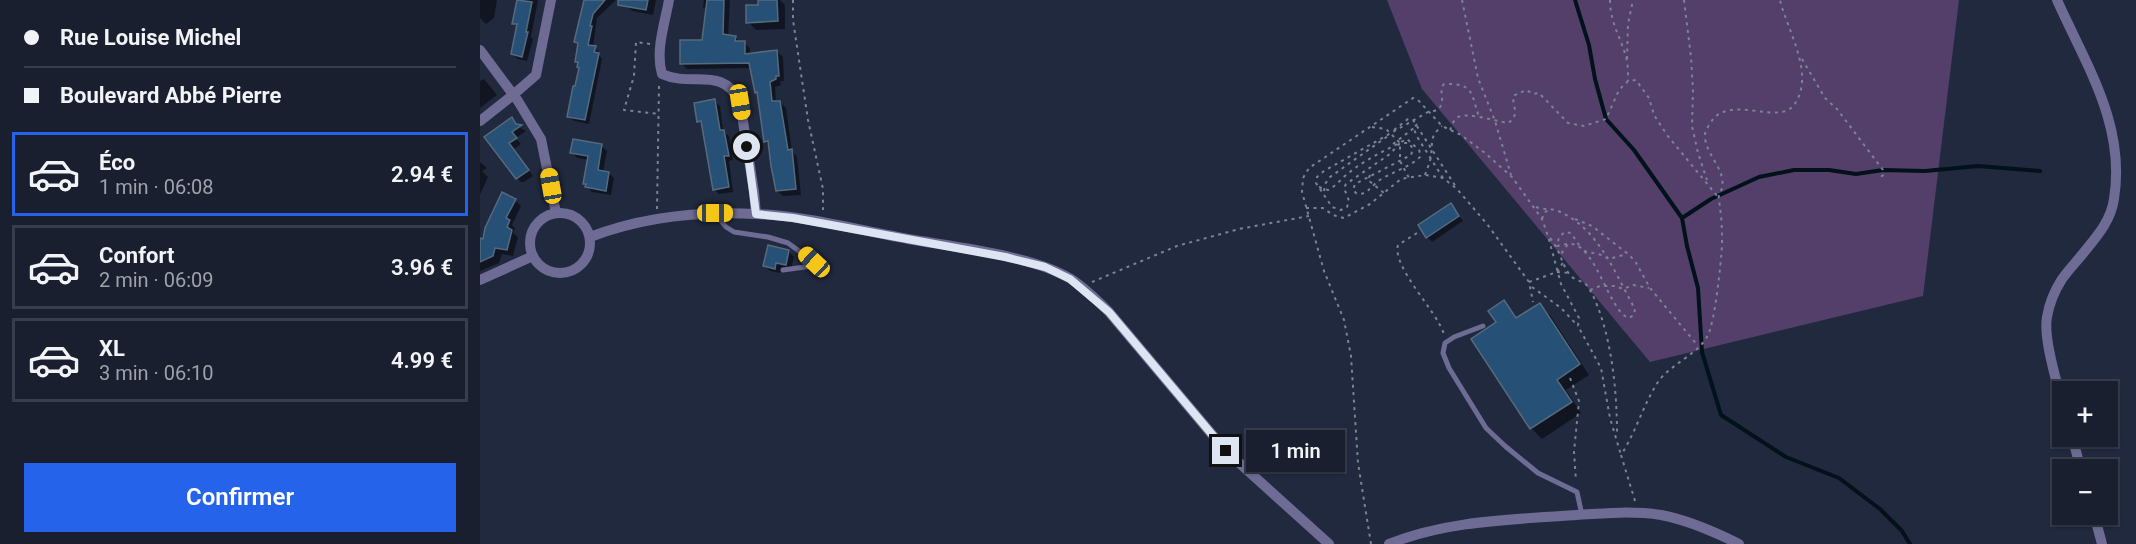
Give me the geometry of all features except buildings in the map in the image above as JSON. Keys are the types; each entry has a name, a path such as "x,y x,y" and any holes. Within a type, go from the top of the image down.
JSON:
{"street":[{"path":"480,121 536,75 551,0"},
{"path":"669,0 661,46 662,74 672,79 716,80 735,91 740,102 756,214"},
{"path":"2057,0 2104,101 2115,141 2116,171 2114,201 2107,221 2062,280 2047,319 2048,343 2057,381"},
{"path":"480,50 513,95 541,140 556,213"},
{"path":"556,213 574,216 587,228 590,237 588,256 574,270 556,273 539,264 533,256 531,238 534,229 547,216 556,213"},
{"path":"590,237 611,229 657,219 715,213 756,214 822,223 1026,261 1059,273 1081,286 1102,304 1226,451 1329,544"},
{"path":"480,280 533,256"},
{"path":"1389,544 1409,536 1452,526 1488,521 1638,512 1664,515 1690,523 1739,544"},
{"path":"2097,525 2102,544"}],"lane":[{"path":"715,213 726,227 734,232 768,237 788,243 814,262 812,266 783,270"},
{"path":"1483,326 1454,337 1445,343 1443,352 1449,368 1486,428 1538,474 1577,492 1582,514"}],"path":[{"path":"793,0 793,20 808,120 823,189 822,223"},
{"path":"1462,0 1478,78 1495,121 1512,177"},
{"path":"1610,0 1613,23 1627,62"},
{"path":"1628,81 1628,24 1634,0"},
{"path":"1684,0 1691,57 1692,126 1708,183"},
{"path":"1780,0 1800,57 1825,98 1837,108 1884,170 1878,180"},
{"path":"659,114 624,111 634,76 636,42 661,46"},
{"path":"1621,455 1634,434 1659,380 1708,336 1722,245 1718,197 1723,185 1707,147 1705,135 1709,125 1716,116 1725,111 1758,110 1781,113 1789,110 1795,104 1802,79 1800,57"},
{"path":"657,219 659,87 662,74"},
{"path":"1450,130 1454,120 1459,116 1479,117 1508,123 1517,112 1513,96 1526,90 1533,94 1539,93 1568,123 1584,126 1606,119 1619,90 1628,81 1636,80 1649,98 1654,115 1667,135 1718,197"},
{"path":"1325,196 1325,184 1330,177 1385,140 1408,119 1413,120 1442,107 1444,84 1456,84 1468,88 1474,94 1479,117"},
{"path":"1371,544 1358,463 1351,356 1344,320 1324,271 1302,192 1303,178 1309,168 1413,98 1418,100 1442,126 1485,153 1512,177 1533,206 1542,219 1565,294 1579,318 1578,326"},
{"path":"1413,120 1457,189 1487,224 1529,282 1533,302"},
{"path":"1319,187 1324,190 1334,187 1346,175 1399,141 1417,124"},
{"path":"1370,127 1378,126 1386,129 1399,141 1409,143 1413,149 1411,155 1355,184 1353,190 1361,195 1421,156 1414,128"},
{"path":"1425,175 1431,158 1435,132 1442,126"},
{"path":"1390,134 1317,177 1316,183 1332,207 1341,210 1347,207 1349,201 1344,188 1346,184 1390,154 1399,141 1407,139 1419,150"},
{"path":"1416,135 1443,178 1457,189"},
{"path":"1399,141 1400,161 1409,178"},
{"path":"1370,175 1368,180 1384,193"},
{"path":"1306,208 1323,208 1333,215 1344,218 1355,214 1401,179 1425,175 1443,178"},
{"path":"1533,206 1541,209 1550,208 1592,226 1628,254 1635,261 1650,288 1698,346"},
{"path":"1542,219 1544,213 1550,208"},
{"path":"1081,286 1177,246 1239,229 1309,216"},
{"path":"1557,246 1559,237 1565,232 1571,233 1608,287 1620,313 1629,318 1634,315 1635,309 1609,260 1596,241 1574,219"},
{"path":"1417,233 1398,245 1396,253 1399,263 1444,332 1445,343"},
{"path":"1548,236 1557,246 1569,273 1575,280 1588,286 1600,316 1611,362 1616,436"},
{"path":"1557,246 1572,243 1581,248"},
{"path":"1561,254 1568,244"},
{"path":"1584,251 1602,255 1609,260"},
{"path":"1609,260 1628,254"},
{"path":"1557,272 1564,261"},
{"path":"1529,282 1557,272 1569,273"},
{"path":"1590,290 1600,286 1615,286 1623,289 1633,285 1650,288"},
{"path":"1531,286 1561,309 1578,326 1601,368 1610,418 1638,512"},
{"path":"1570,378 1579,401 1574,452 1577,492"}],"shaded area":[{"path":"1387,0 1959,0 1923,296 1650,362 1422,89"}],"waterway":[{"path":"1575,0 1589,45 1606,119 1634,150 1682,218 1698,288 1702,352 1721,415 1786,457 1839,478 1880,509 1902,531 1910,544"},
{"path":"1682,218 1711,199 1759,177 1794,170 1829,170 1856,174 1883,170 1925,171 1978,166 2040,171"}],"route":[{"path":"747,147 756,214 793,218 1026,261 1070,279 1094,297 1124,328 1226,451"}]}
